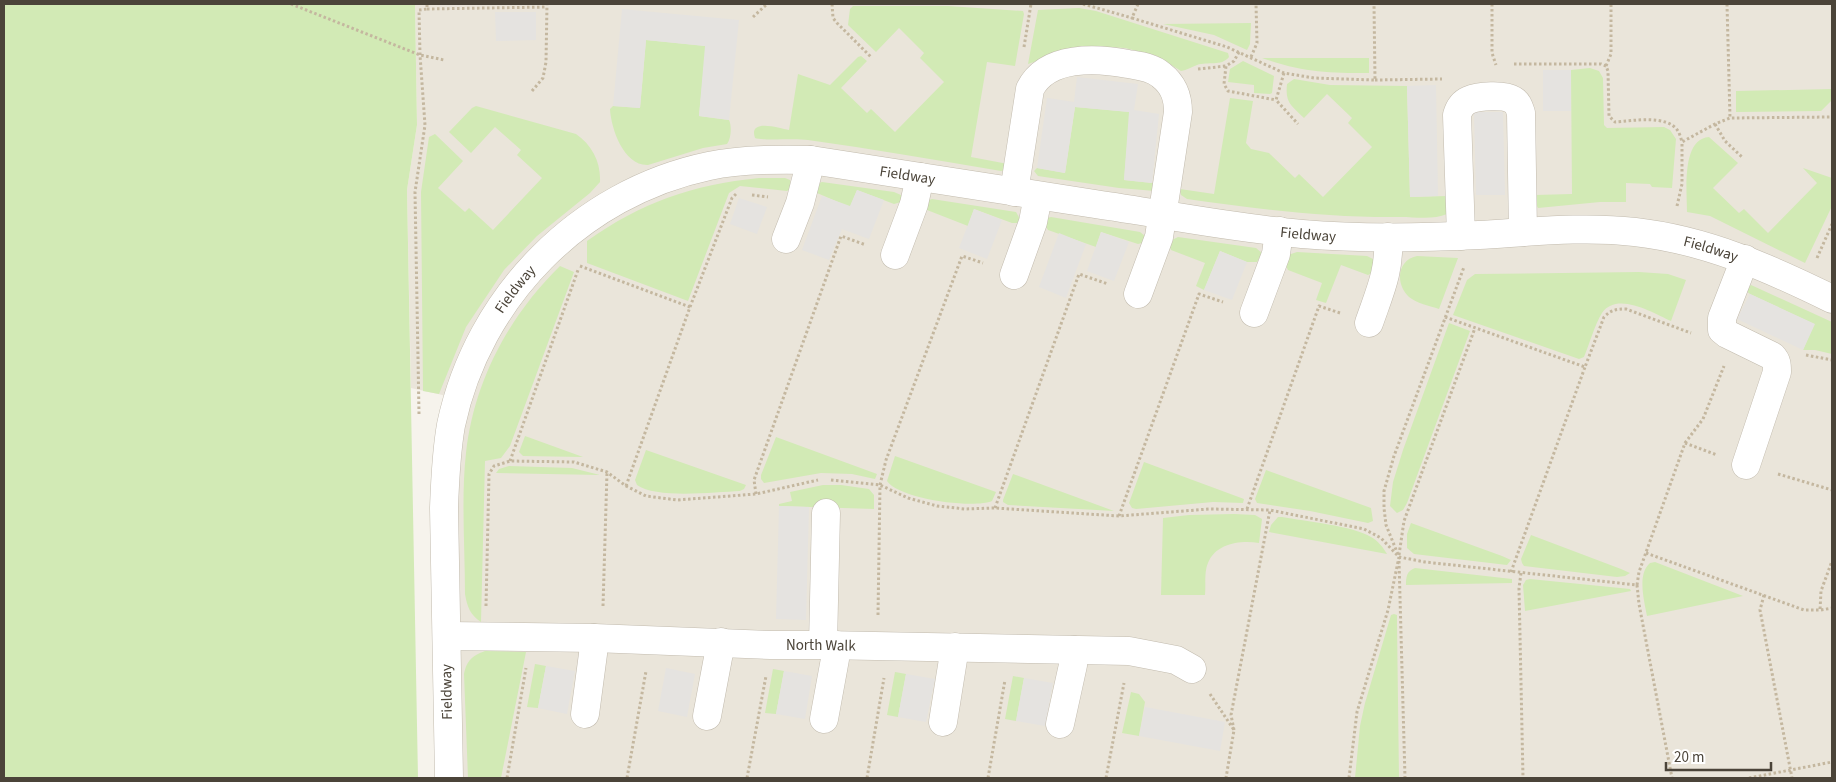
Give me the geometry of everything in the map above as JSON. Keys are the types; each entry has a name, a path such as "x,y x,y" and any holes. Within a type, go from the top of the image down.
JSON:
{"street":[{"path":"1014,275 1033,222 1026,194 1030,89 1034,81 1050,69 1072,62 1084,60 1117,62 1149,68 1160,73 1172,86 1178,102 1159,237 1138,294"},
{"path":"1469,235 1457,115 1458,108 1470,99 1488,96 1513,99 1518,104 1521,113 1523,232"},
{"name":"Fieldway","path":"449,778 445,467 451,424 472,358 486,328 505,300 525,274 547,251 600,210 643,187 675,175 709,166 744,161 811,160 1231,226 1279,231 1341,236 1388,237 1610,230 1670,238 1702,245 1745,259 1832,299"},
{"path":"786,239 800,203 811,160"},
{"path":"895,255 914,204 920,177"},
{"path":"1254,313 1276,254 1279,231"},
{"path":"1369,323 1386,275 1389,256 1388,237"},
{"path":"1745,259 1722,318 1728,334 1772,356 1776,360 1777,366 1777,372 1746,465"},
{"path":"824,719 835,659 830,645 826,513"},
{"name":"North Walk","path":"447,636 598,638 771,645 1129,651 1162,656 1192,668"},
{"path":"585,714 593,654 598,638"},
{"path":"707,716 721,642"},
{"path":"943,722 954,662 954,647"},
{"path":"1060,724 1073,665 1074,650"}],"path":[{"path":"290,4 420,55 444,60"},
{"path":"427,4 427,9"},
{"path":"754,17 767,4"},
{"path":"832,4 833,18 871,57"},
{"path":"1083,4 1239,52 1284,73 1314,78 1375,80 1443,79"},
{"path":"1132,18 1138,4"},
{"path":"1251,57 1257,43 1256,4"},
{"path":"1374,4 1375,80"},
{"path":"1492,4 1492,53 1498,70"},
{"path":"1611,4 1611,54 1606,66 1608,71 1609,116 1615,122 1659,120 1667,122 1678,131 1682,142 1682,184 1670,238"},
{"path":"1727,4 1730,118"},
{"path":"419,416 414,192 425,125 419,10 547,5 546,62 543,78 532,91"},
{"path":"1239,52 1234,61 1226,66 1225,88 1231,93 1276,100 1298,124"},
{"path":"1512,64 1601,64 1606,66"},
{"path":"1276,100 1284,73"},
{"path":"1682,142 1714,124 1730,118 1832,117"},
{"path":"1714,124 1724,141 1742,158"},
{"path":"626,486 690,307 732,198 737,193 742,193"},
{"path":"747,194 800,203"},
{"path":"1404,778 1399,557 1386,525 1384,491 1394,456 1444,317 1469,235"},
{"path":"756,494 754,480 841,236 895,255"},
{"path":"867,778 883,646 880,485 886,460 962,256 1014,275"},
{"path":"510,461 580,265 690,307"},
{"path":"995,508 1079,274 1138,294"},
{"path":"1119,516 1199,294 1254,313"},
{"path":"1247,508 1319,306 1369,323"},
{"path":"1511,572 1604,317 1616,309 1626,309 1708,339 1728,334"},
{"path":"1444,317 1585,368"},
{"path":"1349,778 1356,712 1388,610 1404,521 1475,328"},
{"path":"1685,443 1703,419 1728,334"},
{"path":"483,636 486,610 489,474 494,466 510,461 574,462 607,472 626,486 646,496 677,500 756,494 809,481 842,479 880,485 908,498 937,506 965,509 995,508 1119,516 1210,508 1270,510 1364,529 1381,538 1399,557 1424,562 1637,585"},
{"path":"598,638 607,472"},
{"path":"1226,778 1234,730 1231,715 1270,510"},
{"path":"1672,778 1639,604 1637,585 1646,552 1804,610 1832,608"},
{"path":"1820,610 1821,591 1832,561"},
{"path":"1521,573 1519,588 1523,778"},
{"path":"1764,596 1760,610 1792,778"},
{"path":"507,778 532,637"},
{"path":"627,778 651,641"},
{"path":"747,778 771,645"},
{"path":"988,778 1010,649"},
{"path":"1106,778 1129,651"},
{"path":"1192,668 1234,730"},
{"path":"1749,778 1832,762"}],"shaded area":[{"path":"415,4 1832,4 1832,297 1674,236 1364,235 744,158 565,233 456,398 411,388 407,190 417,125"},
{"path":"622,9 739,20 729,120 699,116 705,46 646,40 640,108 613,106"},
{"path":"495,12 536,12 536,40 496,41"},
{"path":"1543,70 1571,70 1571,111 1543,111"},
{"path":"1077,77 1138,84 1134,110 1159,114 1152,183 1124,180 1129,112 1075,107 1065,173 1037,168 1047,98 1074,102"},
{"path":"1436,85 1438,196 1410,197 1407,86"},
{"path":"1474,112 1503,112 1505,195 1476,195"},
{"path":"755,162 1171,219 1650,237 1832,301 1832,778 451,778 454,425 513,292 621,200"},
{"path":"857,190 884,200 869,239 842,229 829,260 802,250 822,196 850,206"},
{"path":"739,198 767,207 757,234 730,224"},
{"path":"974,209 1002,220 987,259 959,248"},
{"path":"1101,232 1129,242 1114,281 1087,271"},
{"path":"1059,233 1086,244 1066,298 1039,287"},
{"path":"1220,251 1247,262 1232,300 1204,290"},
{"path":"1750,294 1815,324 1803,350 1737,319"},
{"path":"779,506 809,507 806,620 776,619"},
{"path":"546,666 575,671 567,714 538,708"},
{"path":"666,668 695,674 687,717 658,711"},
{"path":"784,671 812,676 805,719 776,714"},
{"path":"906,674 935,679 926,722 898,717"},
{"path":"1024,678 1053,683 1045,726 1016,721"},
{"path":"1145,707 1225,722 1220,751 1139,736"}],"green space":[{"path":"4,4 415,4 417,125 407,190 418,778 4,778"},
{"path":"853,6 948,6 1023,11 1015,66 987,62 971,157 1008,164 1005,170 1001,171 808,140 755,138 754,132 760,126 772,126 789,130 798,74 830,85 861,56 867,61 841,88 867,113 871,109 895,132 944,82 920,58 924,53 899,28 876,52 848,25 850,9"},
{"path":"1079,8 1096,11 1228,53 1229,57 1222,62 1201,64 1181,71 1157,56 1125,48 1090,46 1078,47 1028,64 1038,10"},
{"path":"1251,23 1250,44 1247,50 1214,35 1163,24"},
{"path":"646,40 706,46 699,116 729,120 731,132 727,144 703,148 648,165 640,164 626,153 616,136 610,109 613,106 640,108"},
{"path":"1262,58 1369,58 1369,73 1315,71"},
{"path":"1243,61 1274,76 1272,93 1254,93 1254,85 1228,82 1230,69"},
{"path":"1590,68 1599,71 1603,78 1604,125 1607,128 1664,127 1670,130 1676,139 1672,188 1652,187 1650,184 1626,183 1626,202 1600,202 1538,208 1535,195 1572,194 1571,70"},
{"path":"1294,79 1330,85 1407,86 1410,197 1448,196 1447,214 1424,218 1320,214 1187,199 1181,195 1180,189 1214,194 1230,98 1253,101 1246,143 1251,149 1269,153 1295,178 1299,174 1323,197 1372,147 1348,123 1352,118 1327,94 1304,118 1292,107 1288,100 1287,84"},
{"path":"1832,89 1832,100 1821,111 1736,112 1736,91"},
{"path":"476,106 576,134 587,143 597,161 600,182 590,193 537,236 504,270 466,327 439,394 423,391 421,192 429,137 435,134 463,161 438,188 465,212 469,208 493,230 542,178 517,155 521,150 495,127 471,153 449,132"},
{"path":"1075,107 1130,112 1124,180 1152,183 1156,185 1155,191 1119,188 1038,176 1034,171 1037,168 1065,173"},
{"path":"1709,137 1738,163 1713,188 1739,213 1744,209 1768,233 1817,183 1803,168 1832,178 1832,206 1805,263 1710,216 1687,212 1687,180 1690,156 1700,140"},
{"path":"759,178 785,178 790,180 791,188 787,191 740,186 729,193 688,301 587,263 587,241 607,227 648,206 712,185"},
{"path":"819,183 894,192 901,195 901,202 894,204 857,190 850,207 817,193 816,190"},
{"path":"929,200 1016,212 1020,219 1017,223 1012,223 974,209 968,226 927,210 925,208"},
{"path":"1051,217 1140,232 1145,236 1142,243 1138,244 1101,232 1096,247 1048,230 1045,225 1047,218"},
{"path":"1178,237 1256,248 1262,253 1257,262 1247,262 1220,251 1204,290 1196,286 1205,263 1171,250 1172,240"},
{"path":"1297,252 1367,256 1375,260 1372,273 1368,275 1341,265 1326,303 1316,300 1322,283 1288,270 1286,266 1288,255"},
{"path":"1417,256 1458,258 1439,309 1412,299 1402,286 1400,273 1402,267 1410,258"},
{"path":"560,266 574,272 510,446 501,458 485,461 481,622 470,610 465,594 464,487 470,426 486,375 497,351 525,306"},
{"path":"1639,272 1668,274 1686,280 1671,321 1635,306 1617,304 1609,307 1599,318 1584,357 1579,359 1453,315 1467,280 1475,274"},
{"path":"1751,285 1832,322 1832,354 1815,350 1803,350 1814,324 1750,294 1745,290"},
{"path":"1449,323 1470,331 1407,503 1403,510 1397,513 1390,506 1393,482"},
{"path":"525,436 583,457 523,456 519,452"},
{"path":"776,437 877,474 875,479 852,474 821,473 764,483 761,475"},
{"path":"646,450 746,485 740,491 701,493 671,493 646,489 637,485 635,480"},
{"path":"895,456 996,492 992,501 969,504 937,501 906,493 887,481"},
{"path":"1144,462 1244,499 1243,503 1213,502 1132,508 1129,503"},
{"path":"509,466 572,468 600,475 496,473 499,469"},
{"path":"1266,470 1371,508 1373,521 1368,523 1310,511 1257,503 1255,499"},
{"path":"1013,474 1114,511 1008,505 1003,500"},
{"path":"823,485 841,485 869,489 874,495 874,509 779,506 779,504 792,501 790,492"},
{"path":"1189,515 1255,515 1262,519 1259,543 1230,544 1217,551 1208,563 1205,595 1161,595 1163,518"},
{"path":"1278,517 1328,524 1363,533 1376,540 1387,554 1269,532 1271,525"},
{"path":"1411,523 1511,560 1507,565 1414,554 1407,548 1407,534"},
{"path":"1531,535 1630,573 1617,577 1524,566 1521,559"},
{"path":"1655,562 1743,596 1647,616 1643,595 1643,580 1646,568 1650,563"},
{"path":"1415,568 1512,579 1512,583 1406,585 1408,574"},
{"path":"1526,580 1630,589 1631,591 1525,611 1523,585"},
{"path":"1391,615 1397,615 1399,778 1355,778 1360,726 1365,703"},
{"path":"485,651 526,652 501,778 468,778 464,674 471,659"},
{"path":"535,664 546,666 538,708 527,707"},
{"path":"773,669 784,671 776,714 765,713"},
{"path":"895,672 906,674 898,717 887,715"},
{"path":"1013,676 1024,678 1016,721 1005,719"},
{"path":"1131,692 1139,694 1145,702 1139,736 1122,733"}]}
